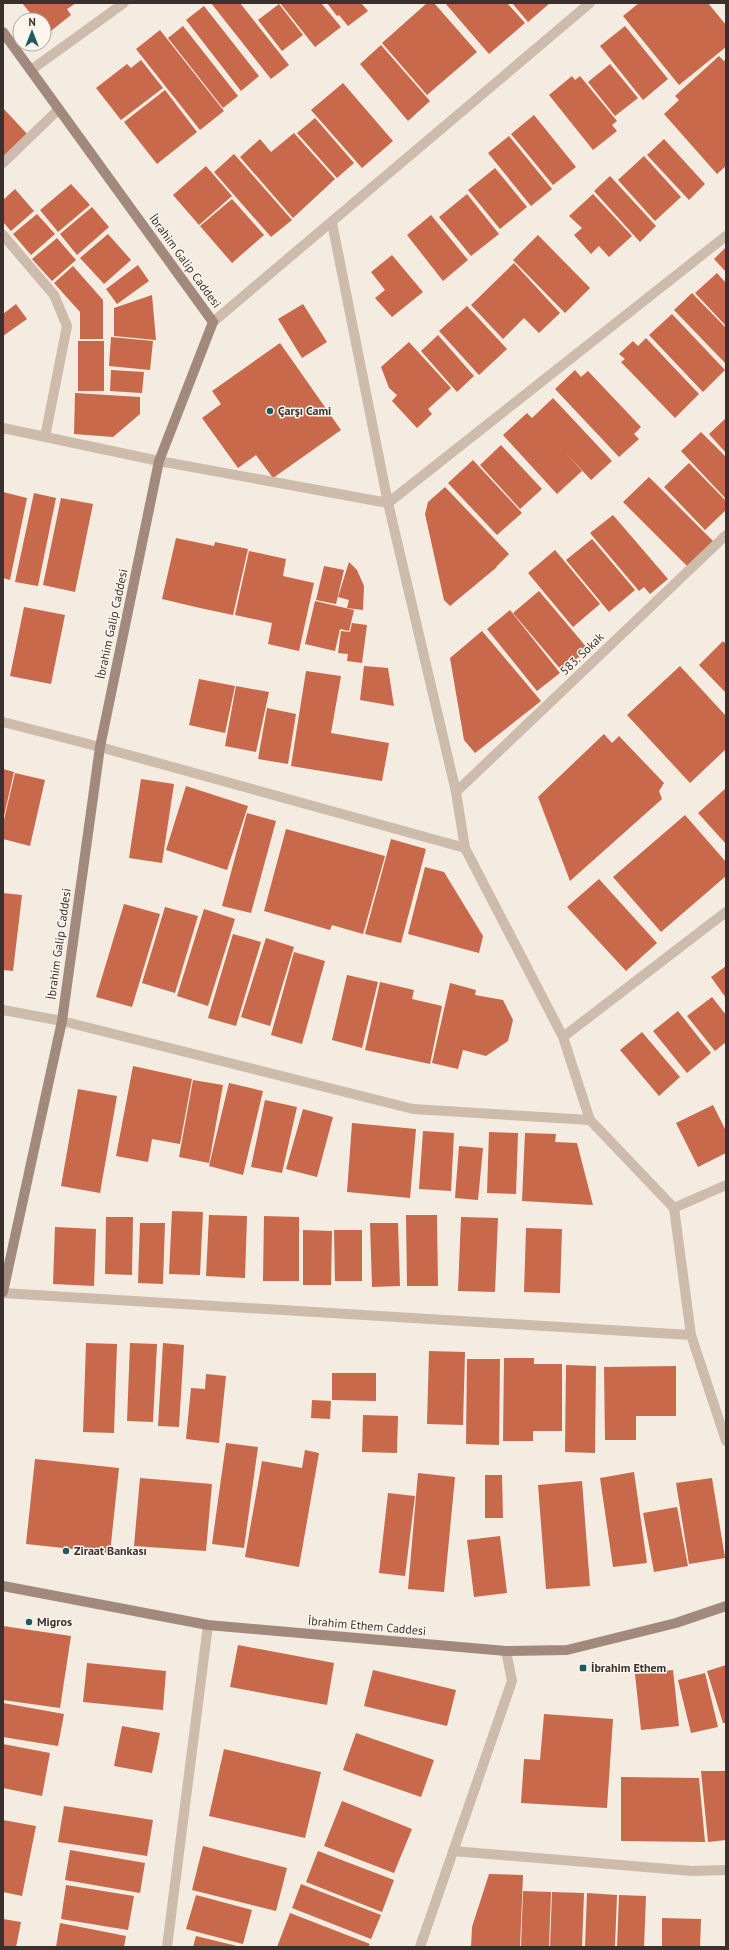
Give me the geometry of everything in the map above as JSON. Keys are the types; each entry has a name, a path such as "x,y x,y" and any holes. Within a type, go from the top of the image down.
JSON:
{"street":[{"path":"31,70 124,3"},
{"path":"213,322 332,223 590,3"},
{"name":"İbrahim Galip Caddesi","path":"3,32 213,322 159,461 100,747 62,1021 3,1292"},
{"path":"3,164 59,109"},
{"path":"332,223 388,503 456,792 465,848 563,1037 590,1120 674,1208 691,1335 726,1441"},
{"path":"3,235 54,295 67,326 46,437"},
{"path":"3,428 159,461 388,503 726,236"},
{"name":"583. Sokak","path":"456,792 726,535"},
{"path":"3,722 100,747 465,848"},
{"path":"563,1037 726,912"},
{"path":"3,1010 62,1021 412,1109 590,1120"},
{"path":"674,1208 726,1185"},
{"path":"3,1292 691,1335"},
{"name":"İbrahim Ethem Caddesi","path":"3,1586 208,1625 506,1651 567,1650 676,1623 726,1606"},
{"path":"167,1947 208,1625"},
{"path":"420,1947 512,1681 506,1651"},
{"path":"453,1851 692,1871 726,1870"}],"building":[{"path":"22,3 76,3 67,9 71,15 52,30 52,12 29,12"},
{"path":"211,3 240,3 289,65 271,79"},
{"path":"280,3 321,3 341,27 315,47"},
{"path":"327,3 361,3 368,11 348,26 339,15 337,16"},
{"path":"427,3 434,3 477,52 427,95 382,43"},
{"path":"445,3 507,3 525,23 489,54"},
{"path":"512,3 550,3 528,22"},
{"path":"639,3 708,3 726,25 726,47 679,85 623,16"},
{"path":"279,4 303,35 282,51 258,20"},
{"path":"204,6 259,76 241,91 186,20"},
{"path":"183,26 238,96 223,108 168,38"},
{"path":"625,26 668,79 643,100 600,46"},
{"path":"160,30 224,111 200,130 136,49"},
{"path":"381,45 430,101 408,121 360,64"},
{"path":"719,56 724,61 726,59 726,166 717,174 664,114 679,100 675,96"},
{"path":"141,60 163,88 121,120 96,88 127,64 131,68"},
{"path":"610,64 638,98 615,116 588,82"},
{"path":"572,76 575,80 580,76 617,121 612,125 617,131 593,150 549,95"},
{"path":"343,83 393,141 362,168 311,110"},
{"path":"165,90 197,132 157,164 124,122"},
{"path":"3,108 29,136 3,160"},
{"path":"534,115 576,167 553,185 511,134"},
{"path":"315,118 354,163 337,178 297,133"},
{"path":"294,133 335,179 293,218 240,157 260,139 271,152"},
{"path":"509,136 552,189 531,206 488,153"},
{"path":"664,139 705,184 689,200 647,155"},
{"path":"234,154 292,220 271,237 214,172"},
{"path":"644,156 681,197 655,221 618,180"},
{"path":"206,166 232,196 199,225 173,195"},
{"path":"495,168 527,207 500,229 468,190"},
{"path":"610,176 656,226 640,242 594,191"},
{"path":"71,184 90,205 58,232 40,210"},
{"path":"15,189 34,211 11,231 3,222 3,200"},
{"path":"467,194 499,234 471,256 439,217"},
{"path":"593,194 632,236 609,257 599,246 591,254 574,235 582,228 569,216"},
{"path":"232,199 264,235 232,263 200,226"},
{"path":"92,207 109,227 77,255 60,234"},
{"path":"37,214 55,234 31,255 13,234"},
{"path":"431,215 468,260 443,281 407,235"},
{"path":"108,234 131,260 104,284 80,258"},
{"path":"538,235 590,288 565,313 513,260"},
{"path":"57,238 76,260 52,281 32,259"},
{"path":"726,247 726,272 714,259"},
{"path":"392,255 423,292 392,317 375,298 385,290 371,272"},
{"path":"514,263 560,313 539,333 524,318 503,339 471,305"},
{"path":"138,265 149,281 117,304 106,289"},
{"path":"73,266 103,300 103,339 80,339 80,312 54,283"},
{"path":"717,273 726,283 726,326 695,293"},
{"path":"692,293 726,328 726,364 674,310"},
{"path":"152,295 156,340 114,336 114,308"},
{"path":"16,304 27,319 3,336 3,314"},
{"path":"303,304 327,342 302,358 278,319"},
{"path":"467,306 507,349 479,375 439,331"},
{"path":"672,314 725,370 703,392 649,335"},
{"path":"438,335 474,376 457,392 421,351"},
{"path":"111,337 153,341 150,370 109,366"},
{"path":"646,338 699,394 675,418 621,362 625,359 619,354 633,341 638,346"},
{"path":"78,341 104,341 104,391 78,391"},
{"path":"409,342 451,388 428,409 432,414 417,428 392,401 397,395 389,388 381,367"},
{"name":"Çarşı Cami","path":"280,343 341,430 273,478 256,455 238,468 202,418 221,404 212,391"},
{"path":"111,370 144,372 142,393 110,391"},
{"path":"575,370 581,377 588,371 641,427 634,434 639,439 619,457 555,389"},
{"path":"75,393 140,397 140,414 113,437 74,434"},
{"path":"553,398 612,461 591,480 565,452 582,471 557,494 503,435 527,413 532,418"},
{"path":"726,418 726,453 709,434"},
{"path":"701,432 726,457 726,499 681,451"},
{"path":"501,445 542,489 520,509 480,465"},
{"path":"473,460 522,513 497,535 448,483"},
{"path":"689,463 726,501 726,510 705,530 664,487"},
{"path":"649,477 714,542 688,567 623,502"},
{"path":"445,487 509,554 497,567 450,606 444,600 425,514 428,502"},
{"path":"3,492 27,498 10,580 3,578"},
{"path":"34,493 56,498 38,586 15,582"},
{"path":"61,498 93,504 75,592 43,585"},
{"path":"613,515 668,579 650,594 644,587 639,591 590,533"},
{"path":"176,538 214,546 215,542 248,549 233,615 162,599"},
{"path":"592,539 635,590 609,612 566,560"},
{"path":"555,550 600,604 573,627 528,573"},
{"path":"249,551 286,559 283,576 314,583 299,651 268,644 272,623 235,615"},
{"path":"349,562 357,570 364,586 363,610 347,608 349,600 338,597"},
{"path":"324,566 344,570 336,604 316,600"},
{"path":"539,591 588,649 562,671 513,613"},
{"path":"315,601 354,610 349,631 340,629 335,651 305,644"},
{"path":"24,607 65,615 51,684 10,676"},
{"path":"510,610 560,673 537,691 487,629"},
{"path":"352,623 367,625 362,663 347,661 348,654 338,653 341,631 350,632"},
{"path":"482,631 541,701 475,753 464,740 450,658"},
{"path":"723,641 726,644 726,693 699,665"},
{"path":"364,666 388,668 394,706 360,700"},
{"path":"680,666 726,716 726,749 690,783 627,715"},
{"path":"306,671 341,676 331,733 389,743 382,781 291,766"},
{"path":"199,679 235,686 225,733 189,725"},
{"path":"236,686 269,692 256,752 225,746"},
{"path":"267,708 296,714 288,764 258,759"},
{"path":"604,734 612,743 619,736 664,783 659,791 662,799 570,881 538,797"},
{"path":"3,769 14,772 4,816 3,816"},
{"path":"15,773 45,780 30,846 3,839 3,824"},
{"path":"141,779 174,784 162,863 129,858"},
{"path":"186,786 248,806 227,870 166,850"},
{"path":"726,788 726,844 698,813"},
{"path":"247,813 276,821 251,913 222,906"},
{"path":"685,815 726,862 726,876 661,932 613,877"},
{"path":"286,829 385,856 363,934 332,925 330,930 264,911"},
{"path":"391,839 426,849 401,943 365,934"},
{"path":"425,867 444,872 483,936 479,953 408,934"},
{"path":"599,879 657,943 626,971 567,907"},
{"path":"3,893 22,895 13,971 3,970"},
{"path":"124,904 160,914 132,1007 96,997"},
{"path":"165,907 198,916 175,993 142,983"},
{"path":"204,909 235,919 208,1006 177,996"},
{"path":"233,934 261,942 236,1026 208,1018"},
{"path":"266,938 294,947 270,1026 241,1017"},
{"path":"294,952 325,961 302,1044 271,1035"},
{"path":"726,966 726,998 711,977"},
{"path":"347,975 378,982 362,1048 332,1040"},
{"path":"380,982 414,990 412,999 442,1006 430,1064 365,1050"},
{"path":"450,983 476,990 475,995 503,1000 513,1020 508,1041 486,1056 463,1050 458,1069 432,1063"},
{"path":"712,997 726,1015 726,1042 715,1051 687,1016"},
{"path":"678,1011 711,1053 687,1073 653,1031"},
{"path":"642,1032 680,1077 659,1096 620,1050"},
{"path":"133,1066 192,1079 180,1144 152,1139 148,1162 116,1156"},
{"path":"193,1080 223,1085 209,1163 179,1157"},
{"path":"229,1083 263,1091 243,1175 209,1166"},
{"path":"78,1089 117,1096 100,1193 61,1186"},
{"path":"265,1100 297,1107 282,1173 251,1167"},
{"path":"713,1105 726,1131 726,1153 698,1167 676,1123"},
{"path":"303,1109 333,1117 317,1177 286,1169"},
{"path":"352,1123 416,1129 410,1198 347,1192"},
{"path":"423,1131 454,1133 451,1191 419,1189"},
{"path":"489,1132 518,1133 516,1194 487,1193"},
{"path":"525,1133 556,1134 555,1142 577,1143 593,1205 522,1201"},
{"path":"459,1146 483,1148 478,1200 455,1198"},
{"path":"172,1211 203,1212 200,1275 169,1274"},
{"path":"209,1215 247,1216 245,1278 206,1276"},
{"path":"406,1215 437,1215 438,1286 407,1286"},
{"path":"264,1216 299,1217 299,1281 263,1281"},
{"path":"106,1217 133,1217 132,1275 105,1274"},
{"path":"461,1217 498,1218 495,1292 458,1291"},
{"path":"140,1223 165,1223 163,1284 138,1283"},
{"path":"370,1223 398,1223 400,1286 372,1287"},
{"path":"55,1227 96,1229 94,1286 53,1284"},
{"path":"526,1228 562,1229 560,1293 524,1292"},
{"path":"303,1230 332,1231 331,1285 303,1285"},
{"path":"334,1230 362,1230 362,1281 335,1281"},
{"path":"86,1343 117,1344 114,1433 83,1432"},
{"path":"130,1343 157,1344 153,1422 127,1421"},
{"path":"163,1343 184,1345 179,1427 158,1426"},
{"path":"429,1351 465,1352 463,1425 427,1424"},
{"path":"504,1358 534,1358 534,1364 562,1364 562,1431 533,1431 533,1441 503,1441"},
{"path":"467,1359 500,1359 499,1445 466,1444"},
{"path":"566,1365 596,1366 595,1453 565,1452"},
{"path":"676,1366 676,1416 636,1416 636,1440 605,1440 604,1367"},
{"path":"332,1373 376,1373 376,1401 332,1400"},
{"path":"206,1374 226,1376 219,1443 186,1439 191,1388 205,1389"},
{"path":"312,1400 331,1401 330,1419 311,1418"},
{"path":"363,1415 398,1416 397,1453 362,1452"},
{"path":"226,1443 258,1447 244,1548 212,1544"},
{"path":"305,1450 319,1453 299,1567 245,1557 262,1461 302,1468"},
{"path":"35,1459 119,1468 110,1553 26,1544"},
{"path":"634,1472 647,1563 613,1567 600,1478"},
{"path":"418,1473 455,1477 444,1592 408,1589"},
{"path":"485,1475 502,1475 503,1518 485,1518"},
{"path":"140,1478 212,1484 206,1551 134,1546"},
{"path":"712,1478 725,1558 689,1564 676,1483"},
{"path":"582,1481 590,1586 546,1589 538,1485"},
{"path":"388,1493 415,1496 405,1576 379,1573"},
{"path":"677,1507 688,1566 654,1572 643,1513"},
{"path":"500,1536 507,1593 474,1597 467,1540"},
{"path":"3,1626 71,1636 60,1708 3,1700"},
{"path":"238,1645 334,1663 327,1705 230,1687"},
{"path":"87,1663 166,1671 163,1710 83,1702"},
{"path":"726,1665 726,1723 723,1723 707,1671"},
{"path":"373,1670 456,1690 447,1726 364,1706"},
{"path":"673,1670 679,1726 641,1730 635,1674"},
{"path":"705,1673 718,1727 691,1733 678,1680"},
{"path":"3,1703 64,1714 58,1746 3,1737"},
{"path":"544,1714 613,1719 607,1808 521,1803 524,1759 540,1760"},
{"path":"122,1726 160,1733 152,1773 114,1766"},
{"path":"356,1733 434,1760 421,1797 343,1770"},
{"path":"3,1744 50,1753 42,1796 3,1788"},
{"path":"224,1749 321,1772 305,1838 209,1816"},
{"path":"701,1771 726,1771 726,1840 708,1842"},
{"path":"621,1777 699,1778 705,1842 621,1841"},
{"path":"342,1801 412,1829 394,1873 324,1846"},
{"path":"64,1806 153,1820 147,1856 58,1842"},
{"path":"3,1820 36,1826 22,1896 3,1892"},
{"path":"203,1846 287,1868 276,1911 192,1890"},
{"path":"70,1850 145,1863 140,1893 65,1880"},
{"path":"318,1851 394,1880 382,1912 306,1882"},
{"path":"489,1874 523,1875 520,1947 471,1947 472,1927"},
{"path":"301,1884 381,1915 371,1939 292,1908"},
{"path":"66,1885 134,1896 128,1930 61,1919"},
{"path":"523,1891 551,1892 549,1947 521,1947"},
{"path":"552,1892 584,1893 582,1947 550,1947"},
{"path":"587,1893 617,1895 615,1947 585,1947"},
{"path":"196,1895 252,1910 243,1944 186,1929"},
{"path":"619,1895 646,1896 644,1947 617,1947"},
{"path":"290,1913 370,1944 368,1947 277,1947"},
{"path":"662,1918 701,1919 700,1947 662,1947"},
{"path":"3,1919 21,1922 16,1947 3,1947"},
{"path":"60,1923 126,1936 124,1947 56,1947"},
{"path":"196,1936 237,1946 237,1947 193,1947"}],"place":[{"name":"Çarşı Cami","path":"270,411"},
{"name":"Ziraat Bankası","path":"66,1551"},
{"name":"Migros","path":"29,1622"},
{"name":"İbrahim Ethem","path":"583,1668"}]}
